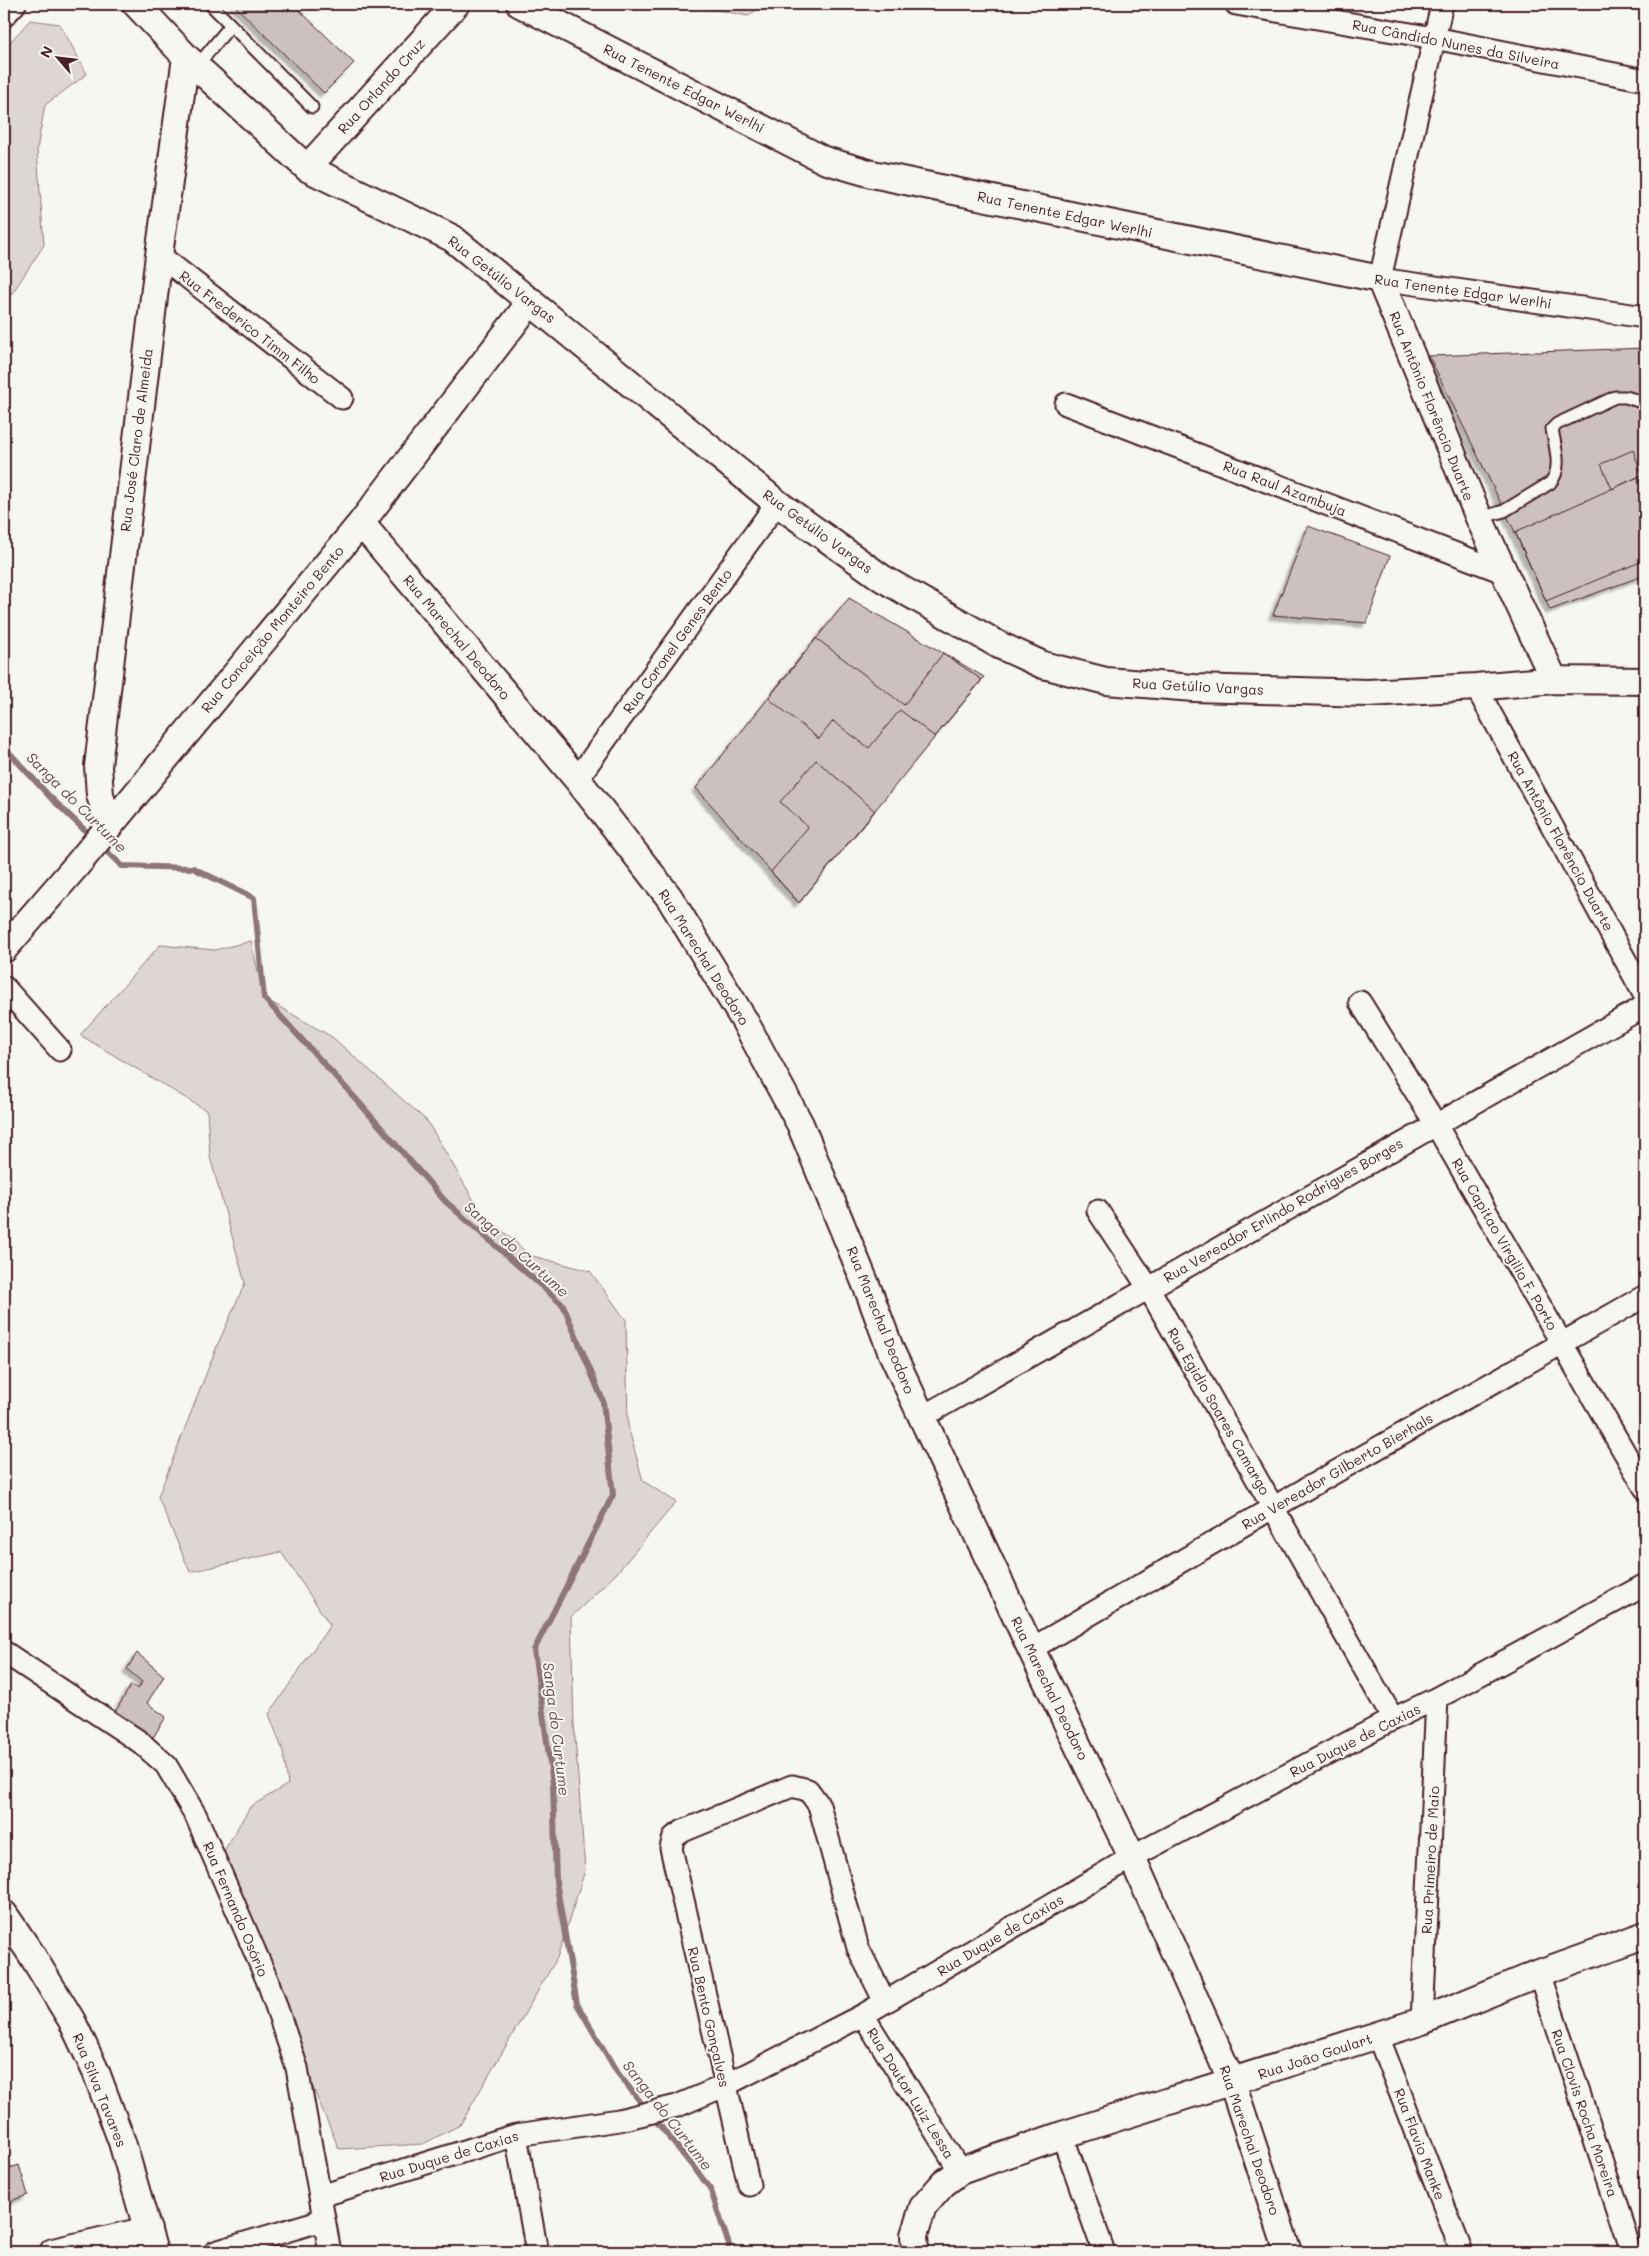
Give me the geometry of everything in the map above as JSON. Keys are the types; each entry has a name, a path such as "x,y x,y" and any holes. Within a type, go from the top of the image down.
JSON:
{"street":[{"path":"4,16 15,4"},
{"name":"Rua Getúlio Vargas","path":"136,4 192,62 307,168 452,238 531,300 777,503 882,578 999,645 1043,666 1106,681 1194,688 1368,693 1476,687 1554,680 1645,681"},
{"name":"Rua Orlando Cruz","path":"307,168 456,4"},
{"name":"Rua Tenente Edgar Werlhi","path":"520,4 824,160 872,174 1380,279 1645,317"},
{"name":"Rua Cândido Nunes da Silveira","path":"1236,4 1434,38 1645,80"},
{"path":"1380,279 1442,4"},
{"name":"Rua José Claro de Almeida","path":"106,827 100,795 98,766 159,255 192,62"},
{"name":"Rua Frederico Timm Filho","path":"159,255 342,398"},
{"name":"Rua Antônio Florêncio Duarte","path":"1380,279 1479,518 1554,680"},
{"name":"Rua Conceição Monteiro Bento","path":"4,949 77,865 106,827 361,523 531,300"},
{"name":"Rua Raul Azambuja","path":"1066,404 1503,572"},
{"name":"Rua Coronel Genes Bento","path":"576,779 777,503"},
{"name":"Rua Marechal Deodoro","path":"361,523 576,779 669,897 748,1029 800,1124 869,1292 891,1351 1031,1649 1132,1857 1232,2082 1288,2252"},
{"name":"Rua Antônio Florêncio Duarte","path":"1476,687 1645,996"},
{"path":"4,987 60,1050"},
{"name":"Rua Capitao Virgilio F. Porto","path":"1360,1002 1435,1123 1645,1488"},
{"name":"Rua Vereador Erlindo Rodrigues Borges","path":"922,1417 1435,1123 1645,1006"},
{"name":"Rua Egidio Soares Camargo","path":"1098,1211 1148,1287 1394,1719"},
{"name":"Rua Vereador Gilberto Bierhals","path":"1031,1649 1274,1507 1645,1296"},
{"name":"Rua Duque de Caxias","path":"321,2196 516,2135 619,2120 677,2106 724,2086 863,2015 1132,1857 1437,1698 1645,1585"},
{"name":"Rua Fernando Osório","path":"4,1652 140,1742 166,1765 196,1816 268,1982 297,2068 321,2196 322,2220 330,2252"},
{"name":"Rua Primeiro de Maio","path":"1422,2021 1437,1698"},
{"name":"Rua Bento Gonçalves","path":"749,2184 724,2086 671,1848 674,1837 683,1831 792,1786 808,1790 819,1805 858,1948 885,2002"},
{"name":"Rua Silva Tavares","path":"4,1914 26,1944 72,2021 96,2072 122,2142 151,2241"},
{"name":"Rua João Goulart","path":"914,2252 914,2236 923,2207 944,2184 960,2171 1062,2135 1422,2021 1538,1973 1645,1935"},
{"name":"Rua Clovis Rocha Moreira","path":"1538,1973 1632,2252"},
{"name":"Rua Doutor Luiz Lessa","path":"863,2015 960,2171"},
{"name":"Rua Flavio Manke","path":"1378,2036 1462,2252"},
{"path":"516,2135 537,2252"},
{"path":"1062,2135 1104,2252"},
{"path":"215,2252 322,2220"},
{"path":"53,2252 151,2241"}],"lane":[{"path":"210,4 312,108"},
{"path":"192,62 231,25"},
{"path":"1479,518 1504,511 1550,484 1558,469 1552,429 1557,424 1615,397 1626,397 1645,402"}],"shaded area":[{"path":"687,4 765,4 748,16"},
{"path":"30,20 60,24 87,74 45,105 37,149 44,245 11,295 4,294 4,49"},
{"path":"251,941 264,998 332,1037 427,1121 479,1209 529,1255 590,1271 626,1320 628,1426 643,1481 676,1502 616,1574 571,1617 574,1724 585,1870 557,1958 460,2125 423,2144 339,2149 221,1856 250,1807 288,1784 283,1751 269,1714 330,1625 281,1552 190,1572 158,1497 217,1346 245,1283 210,1157 207,1111 80,1035 160,945 215,950"}],"building":[{"path":"233,4 293,4 354,63 324,93"},
{"path":"1645,348 1645,575 1550,610 1515,532 1429,356"},
{"path":"1633,450 1642,475 1612,489 1601,464"},
{"path":"1645,474 1645,560 1546,601 1515,532"},
{"path":"1308,526 1390,556 1367,623 1273,615"},
{"path":"849,598 984,677 799,903 696,788"},
{"path":"816,638 904,705 943,653 982,680 935,737 900,710 869,748 833,721 819,739 768,698"},
{"path":"816,760 875,811 799,903 771,872 808,827 780,802"},
{"path":"137,1653 164,1676 147,1703 166,1717 152,1739 114,1714 131,1685 138,1689 142,1682 127,1669"},
{"path":"19,2165 28,2195 4,2203 4,2170"}],"waterway":[{"name":"Sanga do Curtume","path":"4,747 51,798 93,838"},
{"name":"Sanga do Curtume","path":"100,845 122,866 193,868 254,898 264,998 445,1201 563,1305 603,1401 613,1495 534,1650 553,1784 556,1882 577,2004 617,2072 646,2109"},
{"name":"Sanga do Curtume","path":"653,2117 710,2188 729,2245 728,2252"}]}
